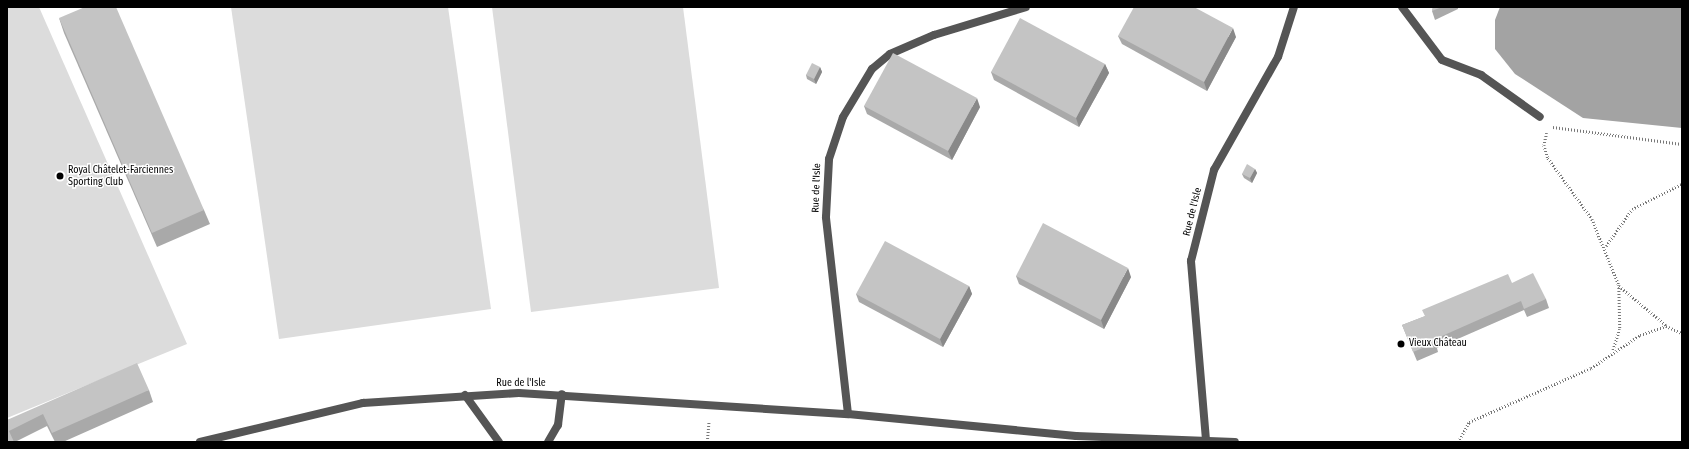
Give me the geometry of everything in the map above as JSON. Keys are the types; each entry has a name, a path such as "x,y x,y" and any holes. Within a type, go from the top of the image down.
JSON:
{"street":[{"name":"Rue de l'Isle","path":"848,414 826,217 829,159 843,117 872,69 890,54 934,35 1026,7"},
{"name":"Rue de l'Isle","path":"1206,440 1191,261 1214,170 1278,57 1294,7"},
{"path":"1402,7 1442,60 1481,75 1540,117"},
{"name":"Rue de l'Isle","path":"204,441 363,403 465,395 562,394 711,406 848,414 1114,439 1206,440 1235,442"},
{"path":"548,442 558,425 562,394"},
{"path":"465,395 499,442"}],"path":[{"path":"1613,350 1620,329 1619,285 1606,247 1592,219 1548,158 1545,135 1550,128 1682,144"},
{"path":"1606,247 1632,209 1682,184"},
{"path":"1619,285 1666,326 1682,333"},
{"path":"1458,442 1469,422 1591,368 1613,350 1666,326"},
{"path":"707,442 711,406"}],"shaded area":[{"name":"Royal Châtelet-Farciennes Sporting Club","path":"7,7 39,7 187,344 7,418"},
{"path":"231,7 448,7 491,309 279,339"},
{"path":"492,7 683,7 719,288 531,312"},
{"path":"1500,7 1682,7 1682,128 1583,118 1515,74 1495,49 1495,20"}],"building":[{"path":"85,7 116,7 204,210 152,233 59,18"},
{"path":"1134,7 1194,7 1233,28 1204,82 1118,36"},
{"path":"1433,7 1442,7 1432,11"},
{"path":"1020,18 1105,64 1076,118 991,72"},
{"path":"893,53 977,98 948,151 864,106"},
{"path":"812,63 820,67 814,79 806,75"},
{"path":"1247,164 1255,169 1250,178 1242,174"},
{"path":"1043,223 1128,268 1101,320 1016,276"},
{"path":"885,241 969,286 940,339 856,294"},
{"path":"1533,273 1546,299 1524,309 1521,301 1433,340 1435,343 1413,352 1402,325 1425,316 1422,310 1508,274 1512,283"},
{"path":"137,363 149,390 52,433 43,414 9,431 14,442 7,442 7,420"}],"place":[{"name":"Royal Châtelet-Farciennes Sporting Club","path":"60,176"},
{"name":"Vieux Château","path":"1401,344"}]}
